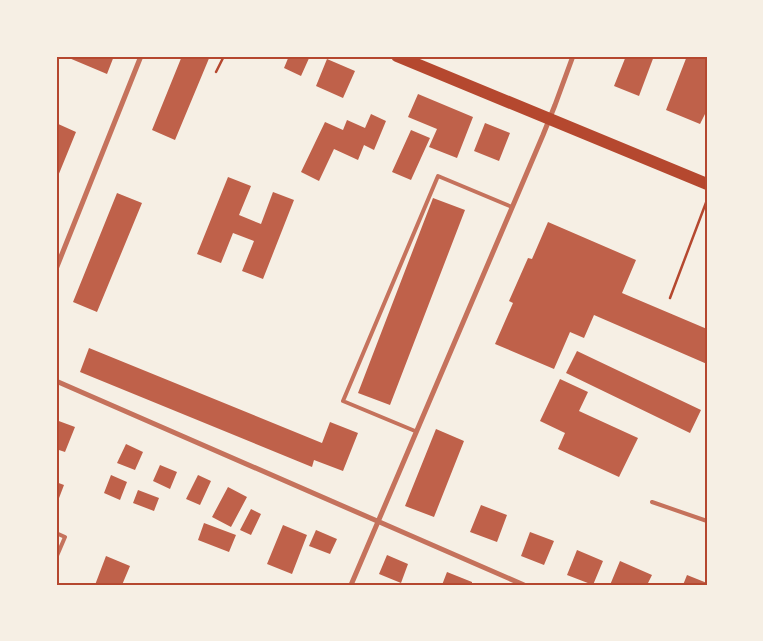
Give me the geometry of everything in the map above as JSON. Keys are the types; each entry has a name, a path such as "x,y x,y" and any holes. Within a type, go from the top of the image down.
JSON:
{"main road":[{"path":"397,56 707,184"}],"street":[{"path":"56,269 141,56"},
{"path":"351,585 549,119 573,56"},
{"path":"56,381 524,585"}],"lane":[{"path":"415,431 344,401 438,176 512,207"},
{"path":"652,502 707,521"},
{"path":"56,533 65,537 56,558"}],"path":[{"path":"216,72 224,56"},
{"path":"670,298 707,200"}],"building":[{"path":"69,56 114,56 107,74 69,58"},
{"path":"182,56 210,56 175,140 152,130"},
{"path":"289,56 310,56 301,76 284,68"},
{"path":"626,56 654,56 639,96 614,86"},
{"path":"687,56 707,56 707,115 705,114 700,124 666,110"},
{"path":"327,59 355,71 343,98 316,86"},
{"path":"418,94 473,117 457,158 429,147 437,129 408,117"},
{"path":"371,114 386,121 374,150 364,145 358,160 334,149 319,181 301,172 325,122 343,130 347,120 365,128"},
{"path":"56,123 76,132 56,181"},
{"path":"485,123 510,133 499,161 474,151"},
{"path":"411,130 430,138 411,180 392,172"},
{"path":"228,177 251,186 239,215 261,224 273,192 294,200 263,279 242,271 254,241 233,233 221,263 197,254"},
{"path":"117,193 142,203 97,312 73,302"},
{"path":"433,198 465,210 390,405 358,393"},
{"path":"548,222 636,260 622,293 707,329 707,364 594,315 584,338 570,332 554,369 495,344 513,303 509,301 528,258 532,259"},
{"path":"89,348 322,443 330,422 358,433 343,471 314,460 312,467 80,372"},
{"path":"577,351 701,410 690,433 566,373"},
{"path":"560,379 588,392 579,411 638,438 619,477 558,449 565,433 540,421"},
{"path":"56,420 75,427 65,452 56,449"},
{"path":"436,429 464,441 434,517 405,506"},
{"path":"126,444 143,452 135,470 117,463"},
{"path":"160,465 177,472 170,489 153,481"},
{"path":"111,475 127,482 120,500 104,493"},
{"path":"198,475 211,481 200,505 186,499"},
{"path":"56,482 64,485 56,506"},
{"path":"228,487 247,497 231,527 212,517"},
{"path":"138,490 159,498 154,511 133,503"},
{"path":"481,505 507,515 497,542 470,532"},
{"path":"251,509 261,514 251,535 240,530"},
{"path":"204,523 236,535 229,552 198,540"},
{"path":"283,525 307,535 292,574 267,564"},
{"path":"316,530 337,539 330,554 309,546"},
{"path":"530,532 554,541 544,565 521,556"},
{"path":"577,550 603,561 593,585 567,575"},
{"path":"387,555 408,564 401,583 379,574"},
{"path":"106,556 130,566 122,585 95,585"},
{"path":"620,561 652,575 647,585 610,585"},
{"path":"447,572 472,582 472,585 442,585"},
{"path":"687,575 707,583 707,585 683,585"}]}
